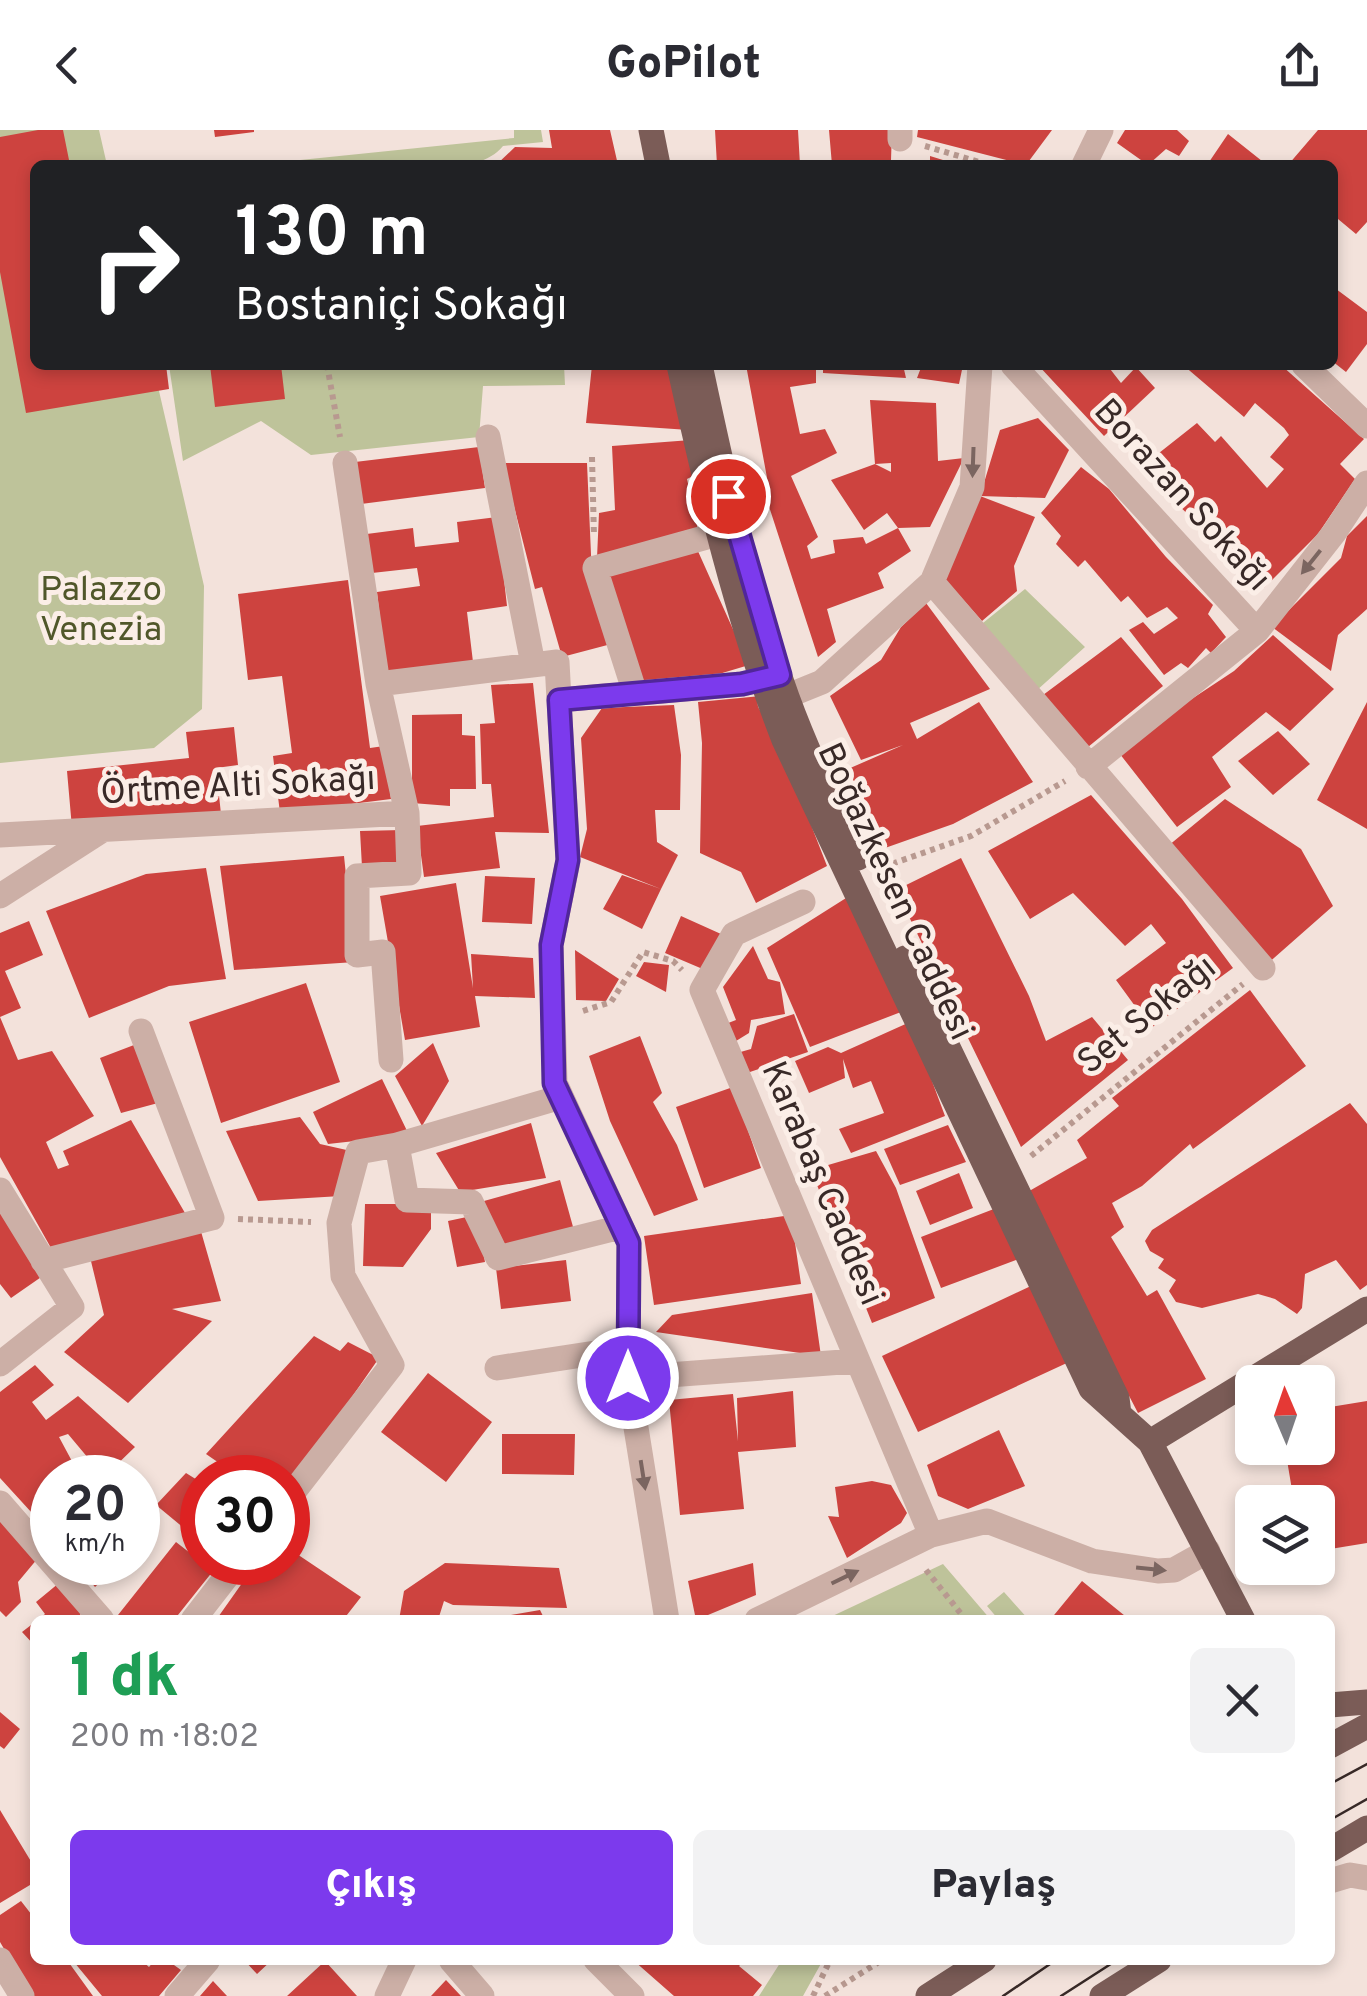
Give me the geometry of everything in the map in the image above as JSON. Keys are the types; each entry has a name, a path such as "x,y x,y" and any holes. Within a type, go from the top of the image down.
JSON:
{"main road":[{"path":"635,130 640,160"},
{"path":"651,130 657,160"},
{"name":"Boğazkesen Caddesi","path":"681,370 718,534 826,832 1091,1390 1119,1419 1150,1442 1240,1615"},
{"name":"Boğazkesen Caddesi","path":"701,370 774,689 1118,1398 1119,1419"},
{"path":"1150,1442 1367,1308"},
{"path":"1335,1704 1367,1702"},
{"path":"1335,1743 1367,1726"},
{"path":"928,1996 976,1965"},
{"path":"1102,1996 1151,1965"},
{"path":"1130,1996 1155,1965"}],"street":[{"path":"1086,160 1100,130"},
{"path":"559,700 635,693 774,689 822,682 932,582 972,487 980,370"},
{"name":"Borazan Sokağı","path":"1019,370 1256,631"},
{"path":"1309,370 1367,426"},
{"path":"488,437 533,664"},
{"name":"Örtme Alti Sokağı","path":"0,835 407,814 378,684 345,463"},
{"path":"1088,767 1256,631 1334,533 1367,483"},
{"path":"635,693 595,568 718,534"},
{"name":"Set Sokağı","path":"932,582 1263,968"},
{"path":"378,684 557,662 568,860 551,945 554,1083 629,1243 628,1378 666,1615"},
{"path":"392,1060 382,952 358,955 357,876 409,873 407,814"},
{"path":"0,896 104,830"},
{"path":"702,990 734,934 804,902"},
{"name":"Karabaş Caddesi","path":"702,990 934,1546"},
{"path":"44,1261 212,1218 141,1031"},
{"path":"310,1471 392,1365 343,1276 339,1223 358,1152 397,1145 561,1097"},
{"path":"397,1145 407,1200 471,1202 498,1258 621,1227"},
{"path":"0,1190 72,1307 0,1364"},
{"path":"497,1368 628,1348"},
{"path":"628,1378 856,1361"},
{"path":"0,1503 98,1615"},
{"path":"770,1615 987,1521 1092,1561 1158,1570 1174,1570 1208,1551"},
{"path":"197,1615 220,1585"},
{"path":"1335,1880 1350,1875 1367,1878"},
{"path":"0,1960 22,1996"},
{"path":"177,1996 204,1965"},
{"path":"387,1996 402,1965"},
{"path":"455,1965 482,1996"},
{"path":"601,1965 632,1996"}],"path":[{"path":"900,135 974,160"},
{"path":"327,370 345,463"},
{"path":"592,457 595,568"},
{"path":"878,869 971,836 1088,767"},
{"path":"553,1022 610,1002 643,952 673,961 702,990"},
{"name":"Set Sokağı","path":"1010,1173 1263,968"},
{"path":"212,1218 339,1223"},
{"path":"908,1578 925,1569 934,1546"},
{"path":"925,1569 962,1615"},
{"path":"812,1996 828,1965"},
{"path":"825,1996 874,1965"}],"green space":[{"name":"Palazzo Venezia","path":"0,130 99,130 106,160 30,160 30,370 154,370 204,586 202,709 154,748 0,763"},
{"path":"514,130 541,130 543,142 503,146 484,160 301,160 514,138"},
{"path":"170,370 564,370 565,385 483,386 479,437 311,455 261,421 183,461"},
{"path":"1025,589 1085,647 1036,691 978,627"},
{"path":"943,1564 987,1615 835,1615"},
{"path":"1004,1592 1025,1615 995,1615 987,1606"},
{"path":"779,1965 820,1965 803,1996 759,1996"}],"building":[{"path":"63,130 69,160 30,160 30,370 167,370 169,389 26,413 0,272 0,137"},
{"path":"214,130 254,130 254,132 215,137"},
{"path":"549,130 610,130 617,160 501,160 515,147 552,148"},
{"path":"715,130 798,130 800,160 717,160"},
{"path":"829,130 892,130 891,160 832,160"},
{"path":"918,130 1052,130 1030,160 1007,160 917,137"},
{"path":"1125,130 1177,130 1189,141 1179,156 1166,149 1154,160 1141,160 1117,143"},
{"path":"1318,130 1367,130 1367,222 1356,234 1338,219 1338,160 1292,160"},
{"path":"1228,134 1261,160 1210,160"},
{"path":"1338,290 1367,312 1367,344 1346,372 1338,366"},
{"path":"211,370 282,370 285,399 215,407"},
{"path":"591,370 675,370 689,430 586,423"},
{"path":"747,370 816,370 816,383 790,387 800,434 825,429 837,453 791,476 818,537 807,546 811,559 835,553 833,540 863,537 866,544 898,528 911,551 878,573 884,588 827,609 836,642 818,657 762,485 768,483"},
{"path":"904,370 906,378 823,373"},
{"path":"920,370 962,370 959,384 917,378"},
{"path":"1043,370 1111,370 1121,383 1133,370 1139,370 1155,388 1104,436"},
{"path":"1189,370 1287,370 1364,439 1340,464 1355,479 1318,534 1264,588 1140,468 1197,423 1215,442 1221,436 1267,488 1284,469 1270,457 1289,435 1255,403 1244,417"},
{"path":"870,400 936,403 938,461 964,458 930,527 898,528 887,513 864,530 831,480 875,464","holes":["891,463 891,472 875,464"]},
{"path":"1038,418 1069,450 1045,498 980,496 1000,430"},
{"path":"691,440 699,473 687,479 699,535 597,558 599,513 615,510 612,446"},
{"path":"479,447 485,488 361,504 355,462"},
{"path":"503,463 587,463 592,577 615,643 562,657 542,587 535,589"},
{"path":"1081,467 1109,489 1213,605 1208,614 1226,637 1211,653 1206,648 1188,668 1181,663 1164,675 1129,630 1143,622 1154,634 1178,618 1167,607 1147,618 1128,596 1121,602 1085,560 1078,567 1056,544 1061,536 1041,513"},
{"path":"980,496 1035,517 1014,566 1017,591 982,621 942,576"},
{"path":"1367,516 1367,609 1338,635 1331,671 1272,627 1341,558 1347,536"},
{"path":"497,517 507,606 467,612 473,662 386,671 377,592 420,586 417,568 363,574 359,535 413,528 415,547 459,542 457,522"},
{"path":"697,549 749,665 709,677 637,685 598,574"},
{"path":"348,580 370,748 384,746 391,799 280,813 273,756 292,753 282,676 248,680 238,594"},
{"path":"926,603 990,689 910,723 917,739 979,702 1033,782 953,824 885,848 848,769 903,745 861,760 830,696 881,660 901,627"},
{"path":"1273,635 1334,689 1290,731 1266,712 1212,757 1231,787 1177,827 1116,749 1234,671"},
{"path":"1121,637 1163,686 1088,747 1043,695"},
{"path":"533,683 549,833 495,832 500,868 424,877 417,826 494,817 491,784 482,784 480,724 495,723 491,685"},
{"path":"761,696 827,866 756,903 741,872 700,853 702,743 698,702"},
{"path":"1367,702 1367,829 1317,800"},
{"path":"674,705 681,755 680,810 655,810 657,842 678,855 661,889 580,857 587,829 581,738 602,708"},
{"path":"462,714 462,735 475,736 476,789 450,789 450,806 412,803 412,715"},
{"path":"234,727 238,765 216,768 221,814 72,828 67,771 189,758 186,732"},
{"path":"1278,731 1310,764 1273,795 1238,761"},
{"path":"1091,795 1182,899 1233,968 1151,1028 1116,980 1166,943 1151,924 1125,946 1073,893 1030,919 988,851"},
{"path":"1225,799 1301,849 1333,906 1265,966 1168,846"},
{"path":"402,830 403,865 362,867 360,831"},
{"path":"344,856 355,962 234,970 220,866"},
{"path":"961,858 1029,996 1046,1041 1092,1017 1128,1060 1021,1147 896,890"},
{"path":"206,868 226,979 169,986 89,1018 46,911 146,874"},
{"path":"622,875 661,889 642,929 603,909"},
{"path":"485,876 535,878 532,924 482,922"},
{"path":"456,883 473,988 471,954 533,958 535,998 475,996 480,1027 405,1040 380,896"},
{"path":"854,893 901,1012 810,1047 767,948"},
{"path":"681,916 721,934 705,970 665,953"},
{"path":"29,921 43,955 5,971 21,1008 0,1017 0,933"},
{"path":"753,946 768,979 780,982 785,1014 751,1020 749,1033 736,1041 723,1025 736,1020 723,987"},
{"path":"575,950 619,979 606,1001 576,1000"},
{"path":"644,962 669,965 666,992 636,976"},
{"path":"306,983 340,1082 221,1123 189,1022"},
{"path":"1250,990 1306,1066 1193,1149 1190,1144 1142,1186 1112,1203 1124,1227 1111,1237 1147,1296 1157,1290 1206,1379 1138,1413 1024,1194 1087,1158 1077,1140 1119,1106 1112,1098"},
{"path":"794,1014 808,1052 744,1074 737,1053 751,1049 757,1026"},
{"path":"0,1017 18,1060 52,1051 94,1116 46,1142 58,1169 69,1165 63,1151 131,1120 185,1213 51,1248 0,1157"},
{"path":"910,1022 945,1116 851,1153 839,1129 884,1113 871,1081 853,1088 843,1059 845,1078 809,1093 795,1061 828,1047 841,1053"},
{"path":"640,1036 662,1093 653,1102 677,1145 698,1200 654,1216 610,1121 589,1056"},
{"path":"433,1043 449,1081 422,1126 395,1076"},
{"path":"134,1045 158,1103 121,1113 100,1058"},
{"path":"382,1079 409,1135 328,1144 313,1112"},
{"path":"733,1087 761,1168 704,1188 676,1107"},
{"path":"1350,1103 1367,1124 1367,1285 1360,1290 1336,1260 1305,1274 1302,1308 1297,1314 1275,1299 1258,1294 1202,1308 1176,1302 1169,1291 1176,1280 1158,1268 1164,1259 1150,1251 1145,1241 1152,1230"},
{"path":"300,1117 320,1144 351,1151 341,1196 258,1201 226,1131"},
{"path":"531,1123 546,1178 460,1192 436,1153"},
{"path":"948,1125 966,1162 900,1185 884,1149"},
{"path":"876,1151 896,1188 935,1298 872,1323 811,1170"},
{"path":"959,1173 973,1208 930,1225 916,1191"},
{"path":"560,1180 575,1234 499,1255 484,1201"},
{"path":"365,1204 431,1204 431,1229 403,1267 363,1266"},
{"path":"999,1207 1019,1259 941,1288 921,1237"},
{"path":"0,1209 47,1273 11,1298 0,1284"},
{"path":"476,1215 485,1262 457,1267 448,1221"},
{"path":"791,1215 801,1284 654,1305 644,1236"},
{"path":"200,1228 221,1301 172,1309 212,1321 128,1403 64,1352 104,1315 90,1257"},
{"path":"566,1260 571,1301 501,1309 496,1268"},
{"path":"1033,1285 1069,1362 918,1432 882,1356"},
{"path":"812,1293 821,1356 656,1332 672,1315"},
{"path":"314,1336 340,1351 348,1342 379,1358 310,1455 206,1454"},
{"path":"35,1365 54,1385 32,1402 46,1420 78,1396 135,1447 127,1455 86,1455 68,1434 59,1437 69,1455 30,1455 30,1511 0,1478 0,1392"},
{"path":"428,1373 492,1422 446,1482 381,1432"},
{"path":"793,1391 796,1447 738,1452 744,1509 680,1515 669,1400 733,1394 738,1441 737,1398"},
{"path":"1367,1401 1367,1543 1335,1548 1335,1485 1291,1485 1288,1465 1335,1465 1335,1406"},
{"path":"999,1430 1025,1486 968,1509 938,1496 927,1465"},
{"path":"502,1434 575,1434 574,1475 502,1474"},
{"path":"180,1479 180,1525 160,1508 160,1501"},
{"path":"872,1481 891,1485 907,1513 901,1523 847,1558 828,1516 839,1517 835,1487"},
{"path":"0,1511 30,1548 30,1568 18,1582 21,1602 6,1617 0,1611"},
{"path":"176,1542 180,1545 180,1585 202,1585 178,1615 118,1615 142,1585 160,1585 160,1562"},
{"path":"310,1563 361,1597 347,1615 220,1615 241,1585 310,1585"},
{"path":"445,1563 559,1568 567,1608 453,1605 444,1601 440,1615 400,1615 404,1591"},
{"path":"753,1563 756,1595 708,1615 695,1615 688,1581"},
{"path":"1082,1581 1124,1615 1054,1615"},
{"path":"57,1585 84,1609 80,1615 45,1614 36,1602"},
{"path":"540,1610 542,1615 511,1615"},
{"path":"0,1712 20,1729 4,1749 0,1746"},
{"path":"0,1810 30,1860 30,1885 0,1903"},
{"path":"21,1901 30,1913 30,1965 71,1965 93,1996 32,1996 0,1942 0,1915"},
{"path":"76,1965 174,1965 181,1970 159,1996 102,1996"},
{"path":"249,1965 267,1965 257,1974"},
{"path":"321,1965 329,1965 357,1996 287,1996"},
{"path":"639,1965 740,1965 762,1985 753,1996 674,1996"},
{"path":"446,1980 461,1996 431,1996"},
{"path":"213,1981 227,1996 200,1996"}],"tram line":[{"path":"1335,1781 1367,1764"},
{"path":"1335,1817 1367,1799"},
{"path":"1003,1996 1049,1965"},
{"path":"1061,1996 1109,1965"}],"route":[{"path":"628,1378 629,1243 554,1083 551,945 568,860 559,700 742,684 780,675 728,496"}]}
